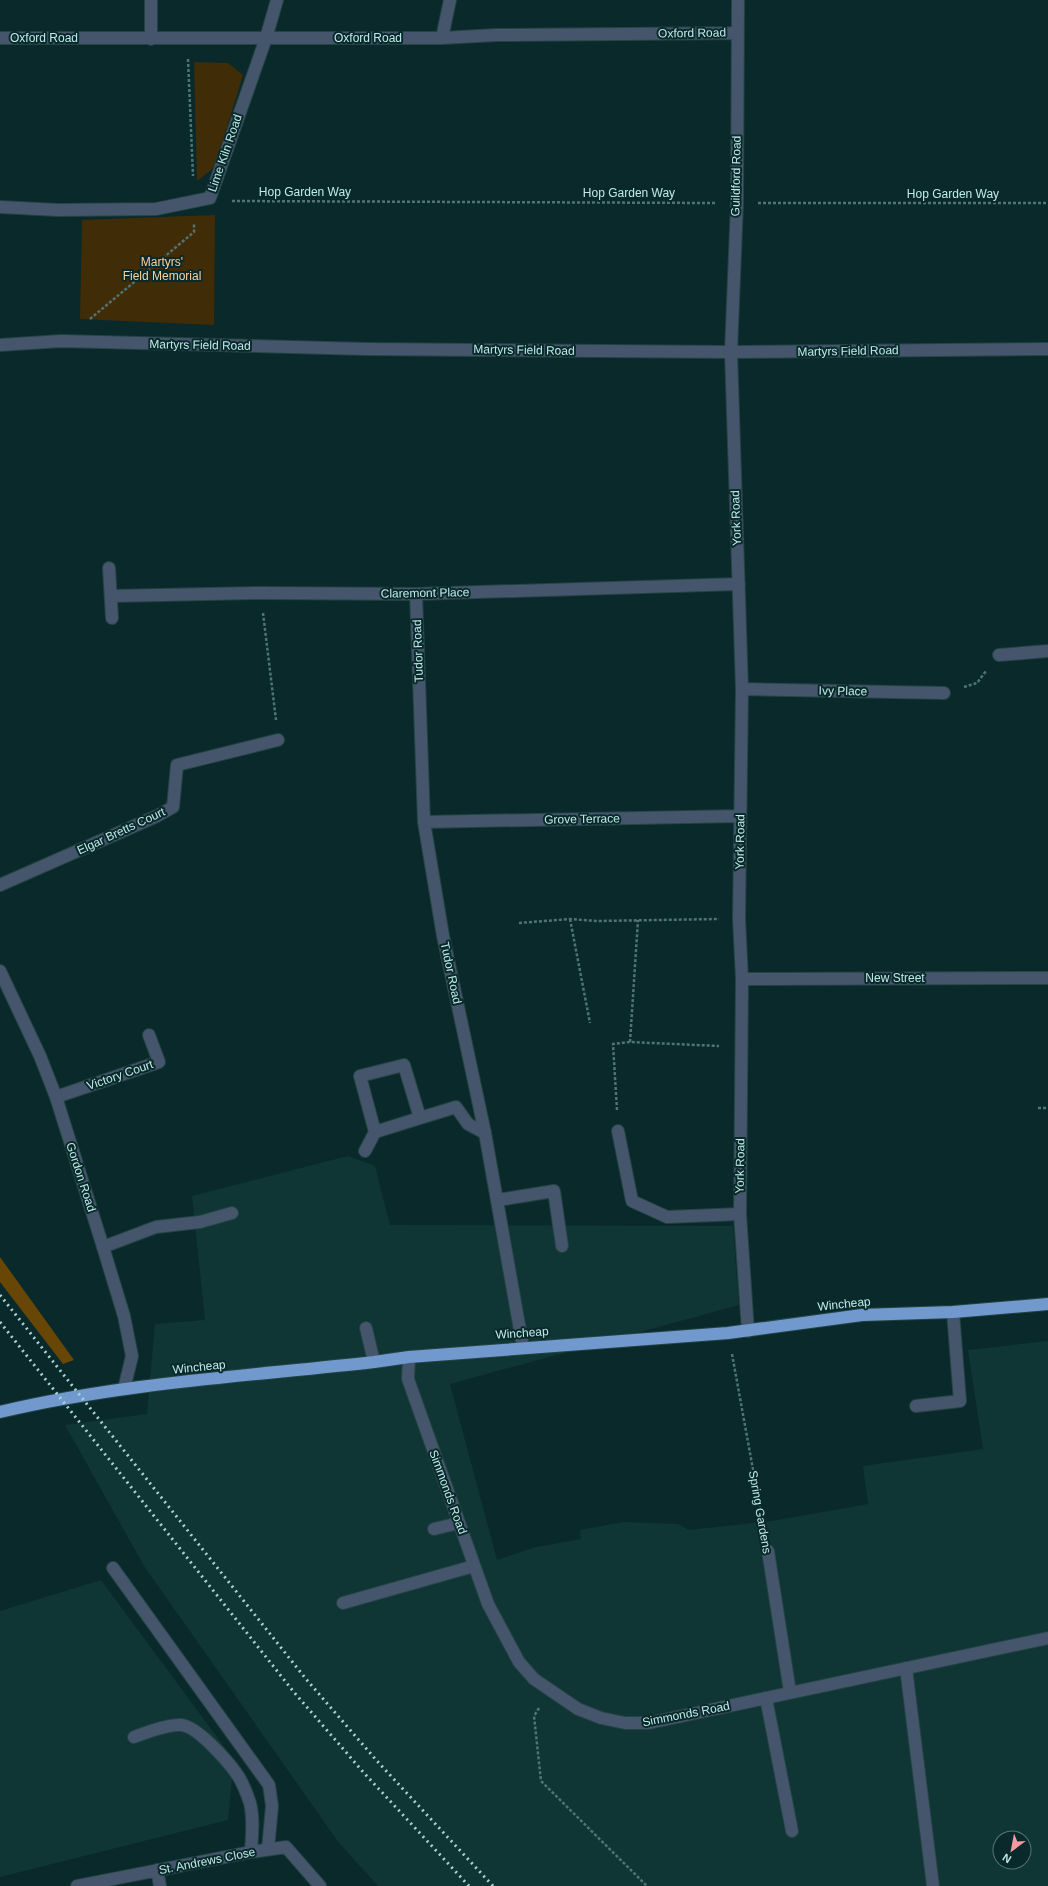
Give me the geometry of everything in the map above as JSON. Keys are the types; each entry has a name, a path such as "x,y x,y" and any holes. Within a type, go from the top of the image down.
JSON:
{"highway":[{"name":"Wincheap","path":"0,1412 36,1403 124,1389 409,1357 523,1347 728,1333 862,1315 953,1312 1048,1304"}],"street":[{"path":"151,0 151,38"},
{"name":"Lime Kiln Road","path":"0,207 58,210 156,209 210,198 266,38 277,0"},
{"path":"442,38 450,0"},
{"name":"Guildford Road","path":"731,352 737,203 738,0"},
{"name":"Oxford Road","path":"0,38 442,38 496,35 737,33"},
{"name":"Martyrs Field Road","path":"0,345 61,341 366,349 731,352 1048,348"},
{"name":"York Road","path":"731,352 742,689 739,919 742,979 740,1214 748,1331"},
{"path":"109,568 112,618"},
{"name":"Claremont Place","path":"111,596 260,593 416,594 738,584"},
{"name":"Tudor Road","path":"416,594 424,822 442,936 485,1133 523,1347"},
{"path":"999,654 1048,651"},
{"name":"Ivy Place","path":"742,689 944,694"},
{"name":"Elgar Bretts Court","path":"0,886 157,816 173,807 177,765 278,740"},
{"name":"Grove Terrace","path":"424,822 740,816"},
{"name":"Gordon Road","path":"0,971 5,993 40,1056 56,1097 124,1316 132,1356 124,1389"},
{"name":"New Street","path":"742,979 1048,978"},
{"name":"Victory Court","path":"56,1097 158,1062 149,1035"},
{"path":"365,1151 375,1132 360,1076 404,1065 420,1118"},
{"path":"375,1132 456,1107 468,1124 485,1133"},
{"path":"618,1131 632,1201 667,1217 740,1214"},
{"path":"498,1200 554,1191 562,1246"},
{"path":"103,1247 156,1227 200,1222 232,1213"},
{"path":"916,1406 960,1401 953,1312"},
{"path":"366,1328 374,1362"},
{"name":"Simmonds Road","path":"409,1357 408,1379 488,1604 519,1662 534,1679 578,1709 602,1718 625,1723 649,1723 1048,1638"},
{"path":"434,1529 459,1523"},
{"name":"Spring Gardens","path":"768,1551 790,1692"},
{"path":"343,1603 474,1566"},
{"path":"113,1568 269,1785 272,1806 268,1849"},
{"path":"906,1668 933,1886"},
{"path":"766,1698 792,1830"},
{"path":"134,1736 157,1729 182,1725 200,1734 215,1749 242,1783 250,1804 252,1823 251,1852"},
{"name":"St. Andrews Close","path":"77,1886 251,1852 286,1847 320,1886"},
{"path":"157,1870 160,1886"}],"path":[{"name":"Hop Garden Way","path":"210,198 227,201 1048,203"},
{"path":"260,593 278,740"},
{"path":"520,923 570,919 597,921 739,919"},
{"path":"570,919 590,1023"},
{"path":"630,1042 638,920"},
{"path":"618,1131 613,1044 630,1042 742,1047"},
{"path":"1038,1108 1048,1108"},
{"name":"Spring Gardens","path":"728,1333 768,1551"},
{"path":"550,1691 534,1716 541,1781 647,1886"}],"shaded area":[{"path":"348,1156 375,1166 390,1225 733,1226 739,1305 450,1384 497,1560 536,1547 581,1539 580,1530 623,1522 678,1524 689,1530 772,1521 868,1504 863,1466 983,1449 968,1350 1048,1341 1048,1886 378,1886 339,1843 144,1566 65,1425 147,1414 155,1324 205,1320 192,1196"},
{"path":"0,1257 74,1360 63,1364 0,1282"},
{"path":"101,1580 234,1760 228,1820 0,1877 0,1611"}],"green space":[{"path":"194,62 228,63 243,75 216,163 211,170 197,181"},
{"name":"Martyrs' Field Memorial","path":"215,215 214,325 80,319 82,220"}],"railway":[{"path":"0,1295 306,1679 377,1761 493,1886"},
{"path":"0,1322 293,1691 364,1773 469,1886"}]}
